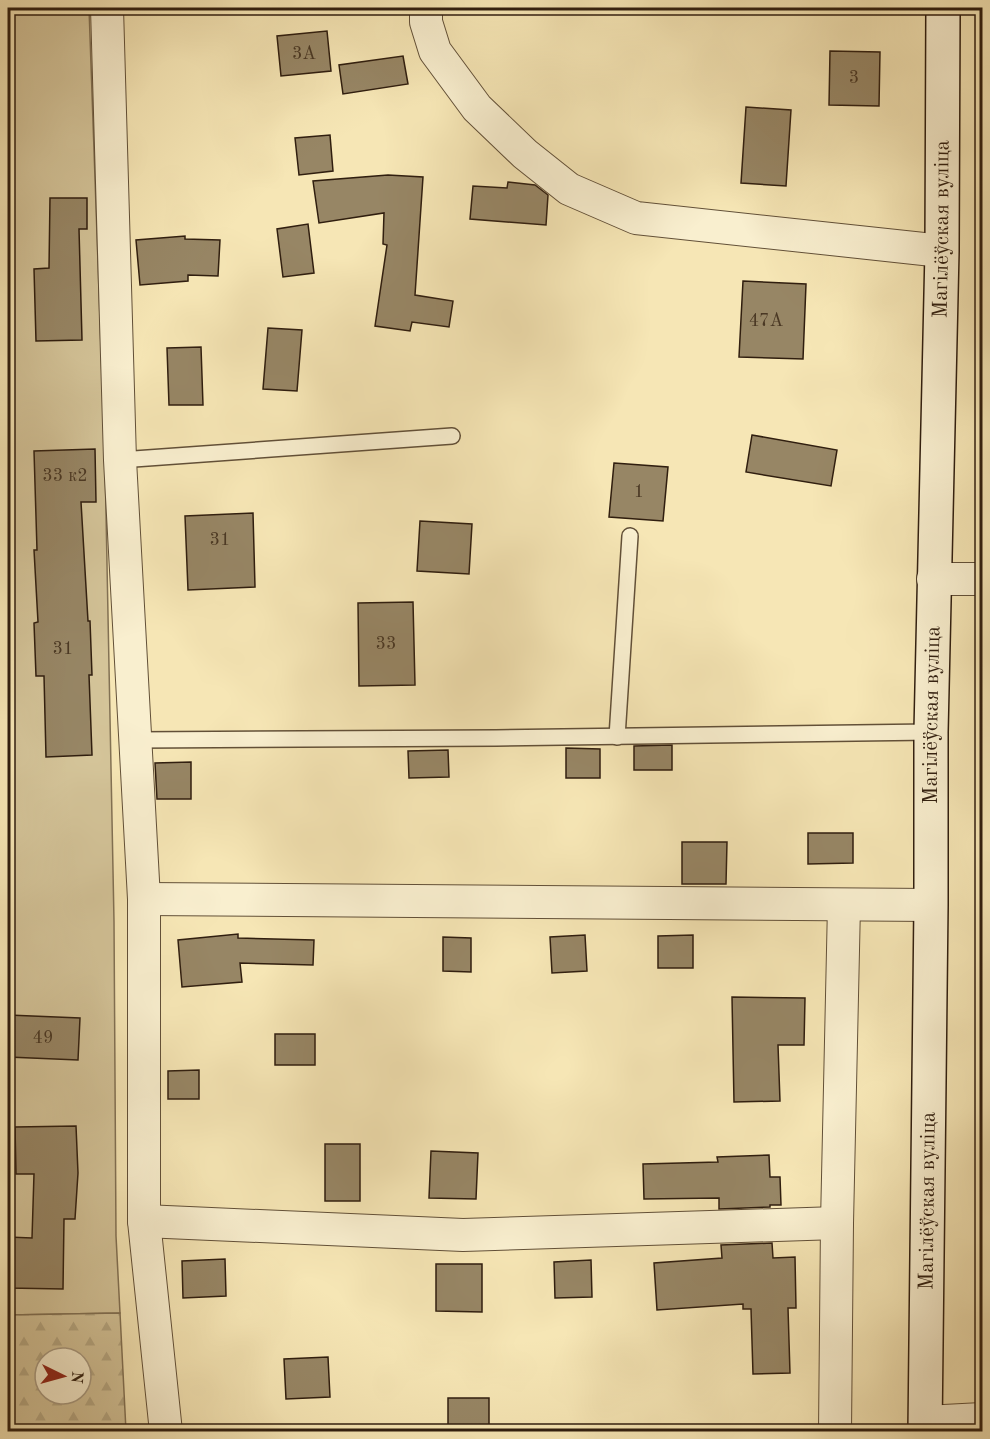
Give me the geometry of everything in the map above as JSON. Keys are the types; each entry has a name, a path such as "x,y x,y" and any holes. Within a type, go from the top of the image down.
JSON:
{"main road":[{"name":"Магілёўская вуліца","path":"925,1427 931,732 942,251 943,8"}],"street":[{"path":"107,8 120,460 144,899 144,1221 166,1431"},
{"path":"426,8 426,22 435,51 477,108 525,154 569,189 636,218 942,251"},
{"path":"933,579 982,579"},
{"path":"144,899 931,905"},
{"path":"835,1431 844,906"},
{"path":"144,1221 463,1235 837,1223"},
{"name":"Магілёўская вуліца","path":"925,1427 982,1419"}],"lane":[{"path":"120,460 452,436"},
{"path":"617,737 630,536"},
{"path":"137,740 617,737 931,732"}],"green space":[{"path":"8,8 89,8 105,462 114,921 116,1236 120,1313 8,1315"},
{"path":"120,1313 126,1431 8,1431 8,1315"}],"building":[{"path":"327,31 331,71 281,76 277,36"},
{"path":"830,51 880,52 879,106 829,105"},
{"path":"403,56 408,84 343,94 339,65"},
{"path":"746,107 791,110 786,186 741,183"},
{"path":"330,135 333,171 299,175 295,138"},
{"path":"388,175 423,177 415,295 453,301 449,327 412,322 410,331 375,326 387,245 383,244 384,213 319,223 313,181"},
{"path":"508,182 535,185 548,195 546,225 470,219 473,186 507,188"},
{"path":"50,198 87,198 87,229 79,229 82,340 36,341 34,269 49,268"},
{"path":"308,224 314,273 283,277 277,229"},
{"path":"185,236 185,239 220,240 218,276 188,275 188,281 140,285 136,240"},
{"path":"743,281 806,284 803,359 739,357"},
{"path":"268,328 302,330 297,391 263,389"},
{"path":"201,347 203,405 169,405 167,348"},
{"path":"752,435 837,450 831,486 746,472"},
{"path":"95,449 96,502 81,502 88,621 90,621 92,675 89,675 92,755 46,757 44,676 36,676 34,623 38,622 34,550 37,550 34,451"},
{"path":"614,463 668,467 663,521 609,517"},
{"path":"253,513 255,587 188,590 185,516"},
{"path":"420,521 472,524 469,574 417,571"},
{"path":"413,602 415,685 359,686 358,603"},
{"path":"672,745 672,770 634,770 634,746"},
{"path":"566,748 600,749 600,778 566,778"},
{"path":"448,750 449,777 409,778 408,751"},
{"path":"191,762 191,799 157,799 155,763"},
{"path":"808,833 853,833 853,863 808,864"},
{"path":"682,842 727,842 726,884 682,884"},
{"path":"238,934 238,938 314,940 313,965 240,963 242,982 182,987 178,940"},
{"path":"585,935 587,971 552,973 550,937"},
{"path":"693,935 693,968 658,968 658,936"},
{"path":"443,937 471,938 471,972 443,971"},
{"path":"732,997 805,998 804,1045 778,1045 780,1101 734,1102"},
{"path":"8,1015 80,1018 78,1060 8,1057"},
{"path":"275,1034 315,1034 315,1065 275,1065"},
{"path":"199,1070 199,1099 168,1099 168,1071"},
{"path":"76,1126 78,1173 75,1219 64,1219 63,1289 8,1288 8,1237 32,1238 34,1174 16,1174 15,1127"},
{"path":"325,1144 360,1144 360,1201 325,1201"},
{"path":"431,1151 478,1153 476,1199 429,1198"},
{"path":"769,1155 770,1177 780,1177 781,1205 719,1209 719,1198 644,1199 643,1164 718,1162 717,1157"},
{"path":"772,1243 773,1258 795,1257 796,1308 788,1308 790,1373 753,1374 751,1309 743,1309 743,1304 657,1310 654,1263 722,1258 721,1245"},
{"path":"225,1259 226,1296 183,1298 182,1261"},
{"path":"591,1260 592,1297 555,1298 554,1262"},
{"path":"436,1264 482,1264 482,1312 436,1311"},
{"path":"328,1357 330,1397 286,1399 284,1359"},
{"path":"448,1398 489,1398 489,1431 448,1431"}]}
